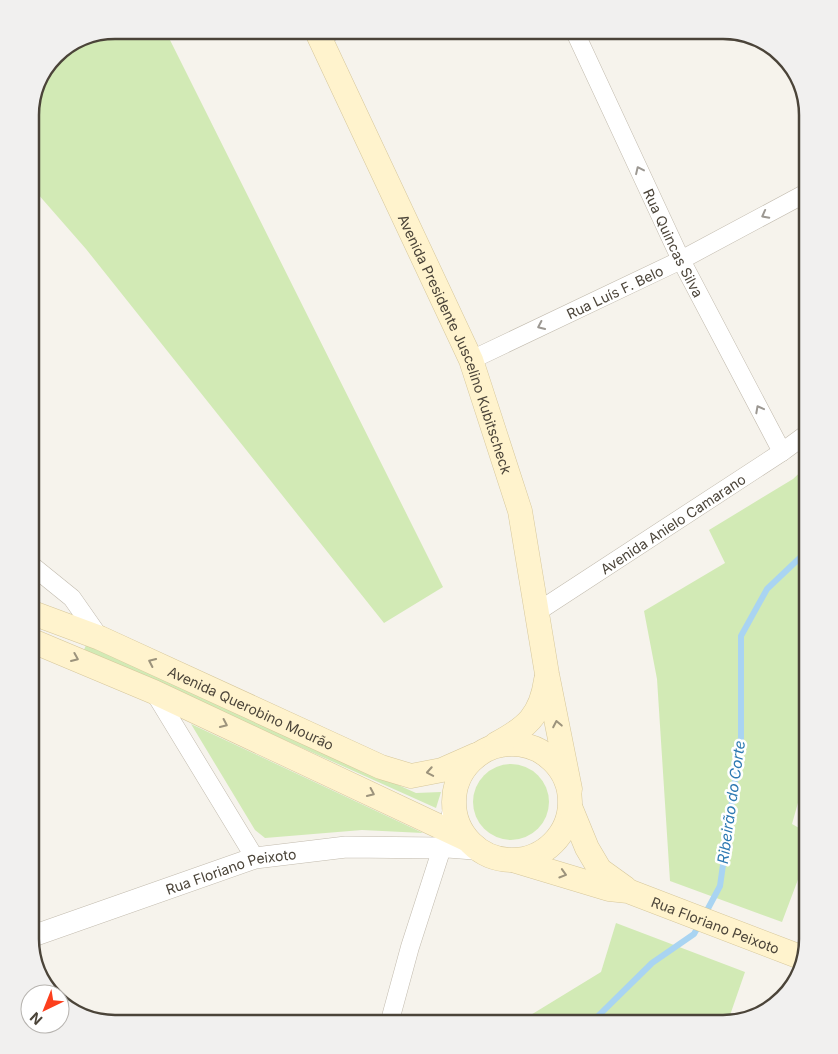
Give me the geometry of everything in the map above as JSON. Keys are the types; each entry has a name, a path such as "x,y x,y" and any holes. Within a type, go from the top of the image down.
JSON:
{"main road":[{"name":"Avenida Presidente Juscelino Kubitscheck","path":"326,39 471,360 520,511 570,799"},
{"name":"Avenida Querobino Mourão","path":"39,615 100,638 389,769 411,776 442,770 484,751"},
{"name":"Avenida Querobino Mourão","path":"39,645 154,692 459,842"},
{"name":"Avenida Presidente Juscelino Kubitscheck","path":"484,751 516,734 535,713 543,702 547,674"},
{"path":"510,743 530,746 548,755 562,770 570,799 565,829 553,845 536,856 516,861 497,859 459,842 453,804 455,786 463,769 484,751 510,743"},
{"name":"Rua Floriano Peixoto","path":"570,799 587,848 600,870 632,892"},
{"name":"Rua Floriano Peixoto","path":"516,861 609,889 632,892 798,956"}],"street":[{"name":"Rua Quincas Silva","path":"578,39 681,260 782,452"},
{"name":"Rua Luís F. Belo","path":"471,360 681,260 799,197"},
{"name":"Avenida Anielo Camarano","path":"537,612 799,440"},
{"path":"39,571 72,598 100,638"},
{"path":"39,638 60,622"},
{"path":"154,692 255,858"},
{"path":"391,1015 410,947 459,842"},
{"name":"Rua Floriano Peixoto","path":"39,934 255,858 346,847 459,842"}],"green space":[{"path":"105,39 169,39 443,587 384,623 86,249 39,195 39,110 41,95 54,69 77,49 90,43"},
{"path":"799,473 799,799 792,824 799,828 799,877 782,922 670,881 657,679 644,611 725,563 709,530 793,479"},
{"path":"86,645 416,793 441,792 436,808 84,650"},
{"path":"191,724 423,833 362,830 265,838 255,830"},
{"path":"511,764 525,767 538,775 546,788 549,802 546,816 538,829 525,837 511,840 497,837 484,829 476,816 473,802 476,788 484,775 497,767"},
{"path":"616,923 745,972 730,1015 531,1015 601,972"}],"water":[{"path":"741,636 741,738 720,886 694,934 652,963 597,1015 651,961 694,933 719,887 740,738"}],"waterway":[{"name":"Ribeirão do Corte","path":"704,916 720,886 741,738 741,636 767,589 799,559"},
{"name":"Ribeirão do Corte","path":"599,1015 652,963 694,934 699,925"}]}
